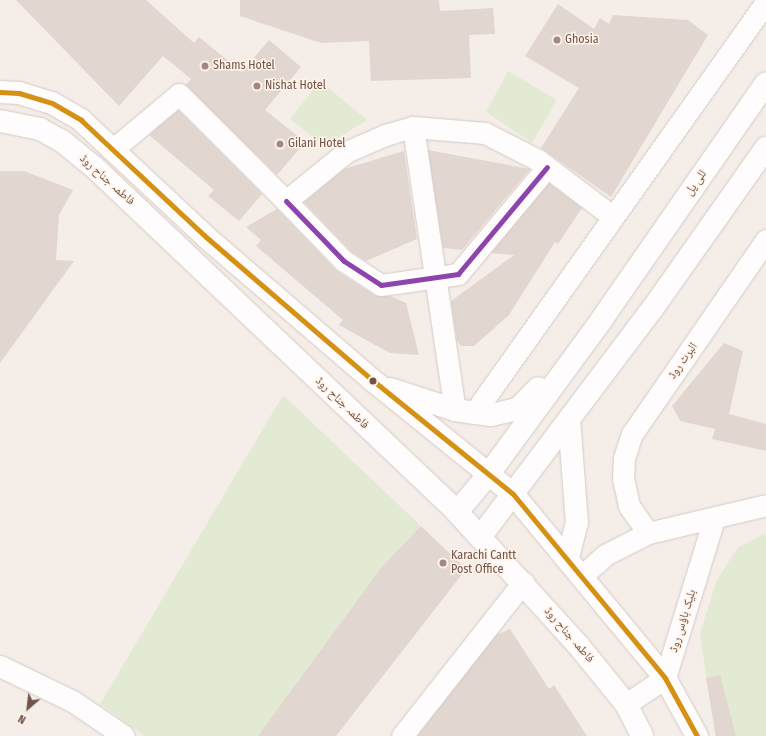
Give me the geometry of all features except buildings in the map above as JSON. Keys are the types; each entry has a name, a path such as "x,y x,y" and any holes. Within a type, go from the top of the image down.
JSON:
{"main road":[{"name":"للی پل","path":"602,319 766,83"},
{"name":"فاطمہ جناح روڈ","path":"0,92 19,93 52,104 81,120 206,238 376,383 513,494 583,574 665,678 697,736"},
{"name":"فاطمہ جناح روڈ","path":"0,120 40,130 62,141 95,168 457,512 523,582 626,704 642,736"},
{"path":"481,536 653,308 766,148"},
{"path":"457,512 488,475 602,319"},
{"path":"376,383 464,412 491,415 518,409 602,319"},
{"path":"568,558 577,523 569,419"}],"street":[{"path":"464,412 613,217 766,2"},
{"path":"112,150 179,94 344,261 381,285 458,274 469,265 547,167"},
{"path":"286,201 346,152 385,134 413,127 485,133 547,167 613,217"},
{"path":"413,127 435,277 464,412"},
{"name":"البرٹ روڈ","path":"648,533 629,506 625,490 624,458 632,434 766,240"},
{"path":"583,574 605,555 648,533 714,519 766,505"},
{"name":"بلیک ہاؤس روڈ","path":"665,678 714,519"},
{"path":"402,736 523,582"},
{"path":"0,666 74,702 124,736"},
{"path":"626,704 665,678"}],"green space":[{"path":"508,71 557,100 532,143 486,112"},
{"path":"320,81 367,120 325,146 290,119"},
{"path":"283,395 421,526 260,736 145,736 100,704"},
{"path":"766,533 766,736 715,736 700,634 716,582 732,556 739,547"}],"transit line":[{"path":"0,92 19,93 52,103 81,120 206,237 376,383 513,494 665,678 697,736"},
{"path":"286,201 344,261 381,285 458,274 547,167"}],"place":[{"name":"Ghosia","path":"557,40"},
{"name":"Shams Hotel","path":"205,66"},
{"name":"Nishat Hotel","path":"257,86"},
{"name":"Gilani Hotel","path":"280,144"},
{"name":"Karachi Cantt Post Office","path":"443,563"}]}
